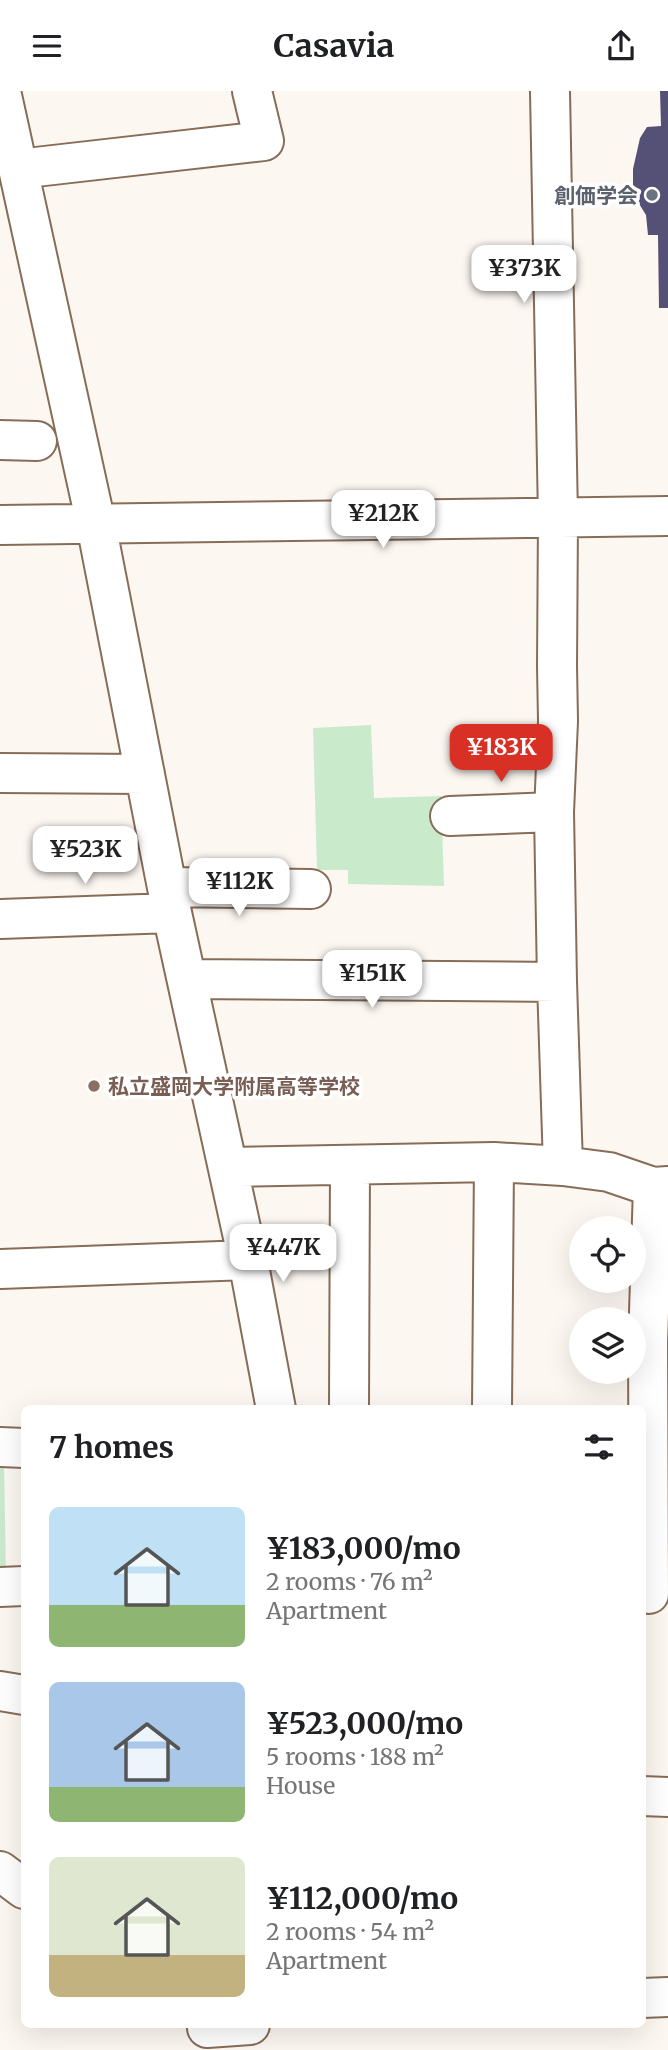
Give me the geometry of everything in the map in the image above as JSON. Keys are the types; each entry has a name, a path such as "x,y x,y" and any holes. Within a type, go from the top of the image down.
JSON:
{"street":[{"path":"1,91 11,160 96,524 169,900 248,1260 275,1405"},
{"path":"11,160 264,141 252,91"},
{"path":"550,91 558,518 558,720 554,812 563,1166"},
{"path":"0,525 668,516"},
{"path":"0,773 145,774"},
{"path":"450,816 554,812"},
{"path":"0,919 169,900 311,889"},
{"path":"188,979 557,982"},
{"path":"228,1167 494,1162 609,1172 660,1186 658,1343 649,1594"},
{"path":"492,1405 494,1162"},
{"path":"349,1405 350,1165"},
{"path":"0,1269 248,1260"},
{"path":"0,1447 21,1448"},
{"path":"0,1587 21,1586"},
{"path":"0,1691 21,1694"},
{"path":"646,1796 668,1797"},
{"path":"0,1871 21,1887"},
{"path":"646,1998 668,1997"},
{"path":"209,2034 236,2028"}],"green space":[{"path":"371,725 374,798 441,796 444,886 348,884 348,870 317,870 313,728"},
{"path":"0,1462 4,1462 6,1575 0,1575"}],"building":[{"name":"創価学会","path":"660,91 668,91 668,308 659,308 658,235 648,235 646,215 633,188 633,169 640,138 647,127 661,126"}],"place":[{"name":"創価学会","path":"652,195"},
{"name":"私立盛岡大学附属高等学校","path":"94,1086"}]}
